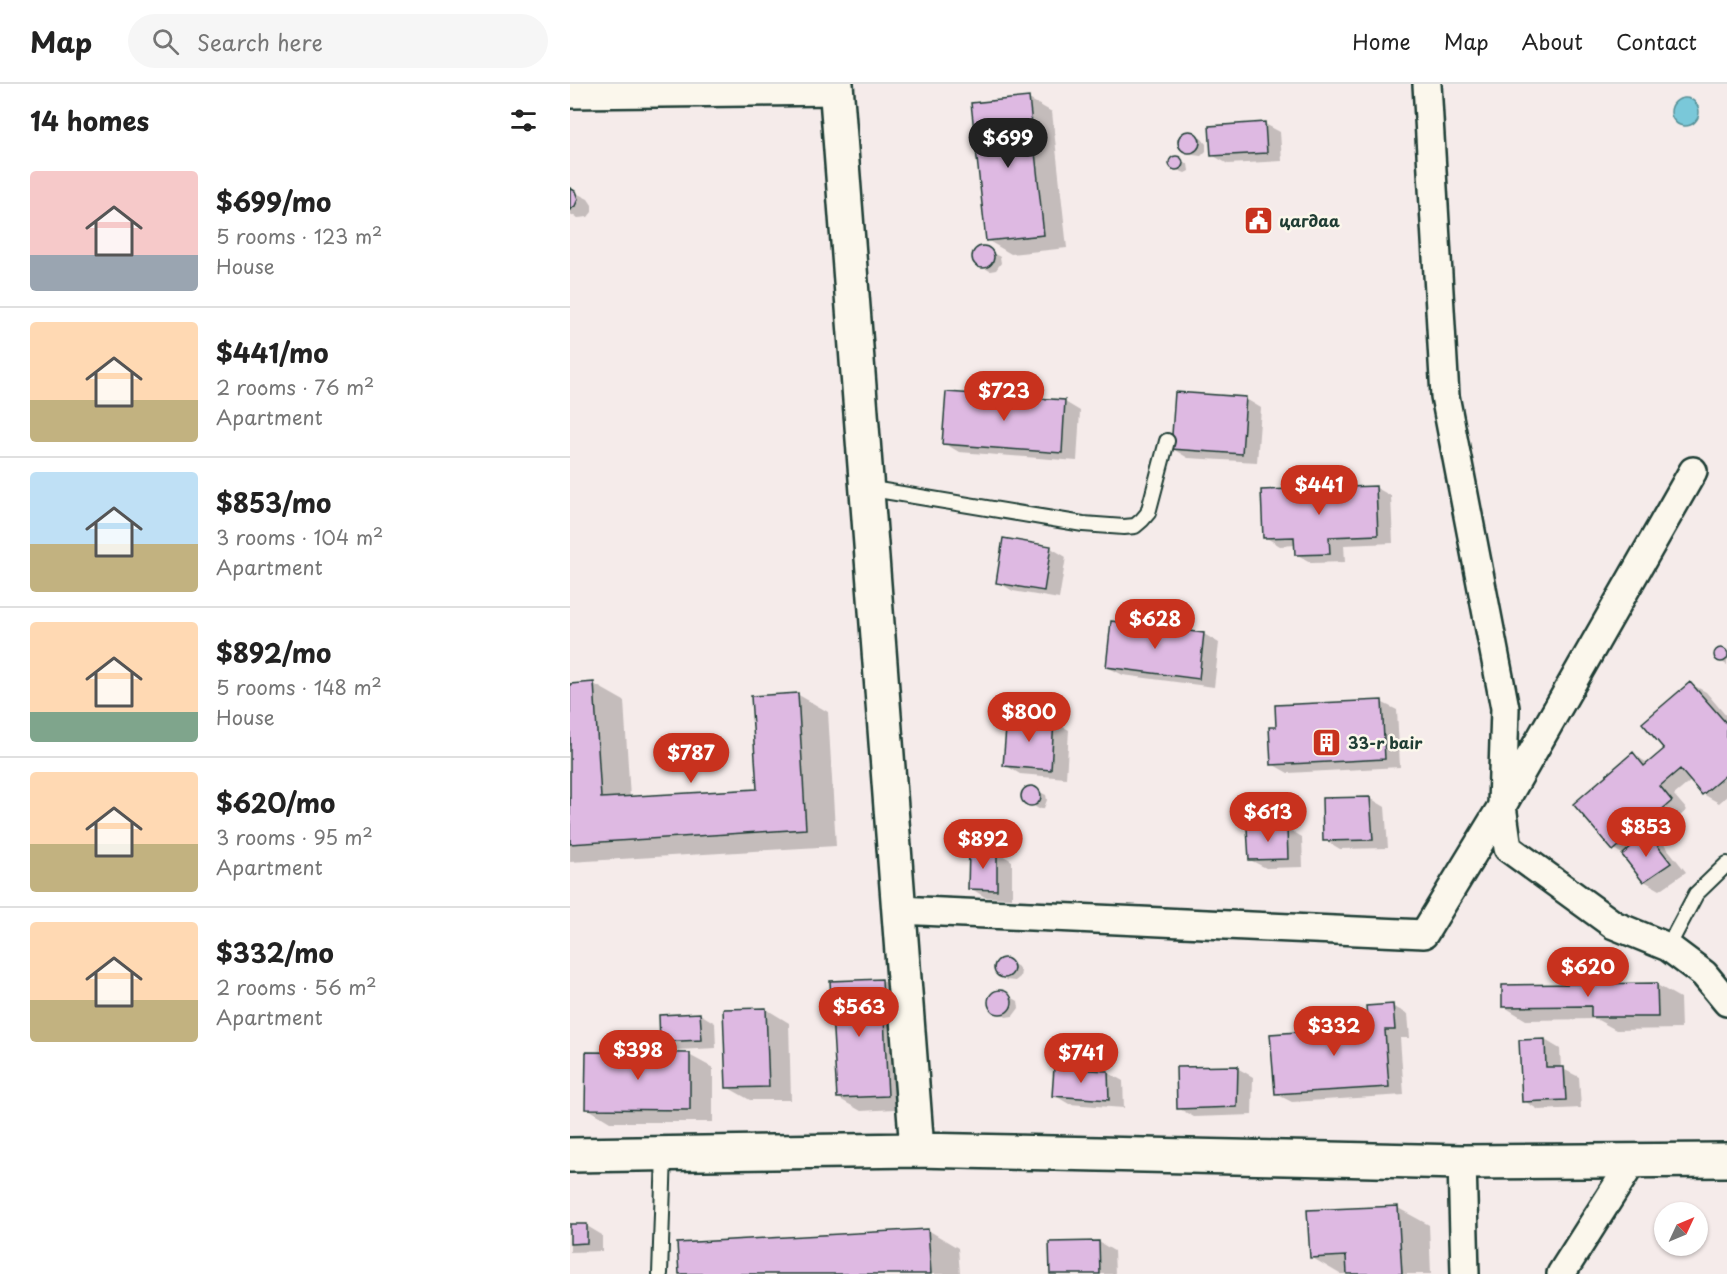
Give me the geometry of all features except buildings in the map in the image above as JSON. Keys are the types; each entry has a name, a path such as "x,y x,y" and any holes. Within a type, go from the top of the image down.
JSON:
{"street":[{"path":"1427,84 1445,396 1505,708 1502,806 1508,848 1614,925 1668,947 1704,974 1727,1002"},
{"path":"570,94 836,87 917,1150"},
{"path":"898,910 1424,934 1502,806 1693,471"},
{"path":"570,1155 917,1150 1462,1162 1727,1160"},
{"path":"1561,1274 1634,1159"},
{"path":"1462,1162 1465,1274"}],"lane":[{"path":"866,488 1083,524 1135,526 1148,513 1167,441"},
{"path":"1668,947 1696,894 1727,864"},
{"path":"660,1274 664,1154"}],"water":[{"path":"1685,98 1695,102 1699,112 1695,122 1685,126 1675,122 1671,112 1675,102"}],"place":[{"name":"цагдаа","path":"1258,221"},
{"name":"33-r bair","path":"1327,743"}]}
